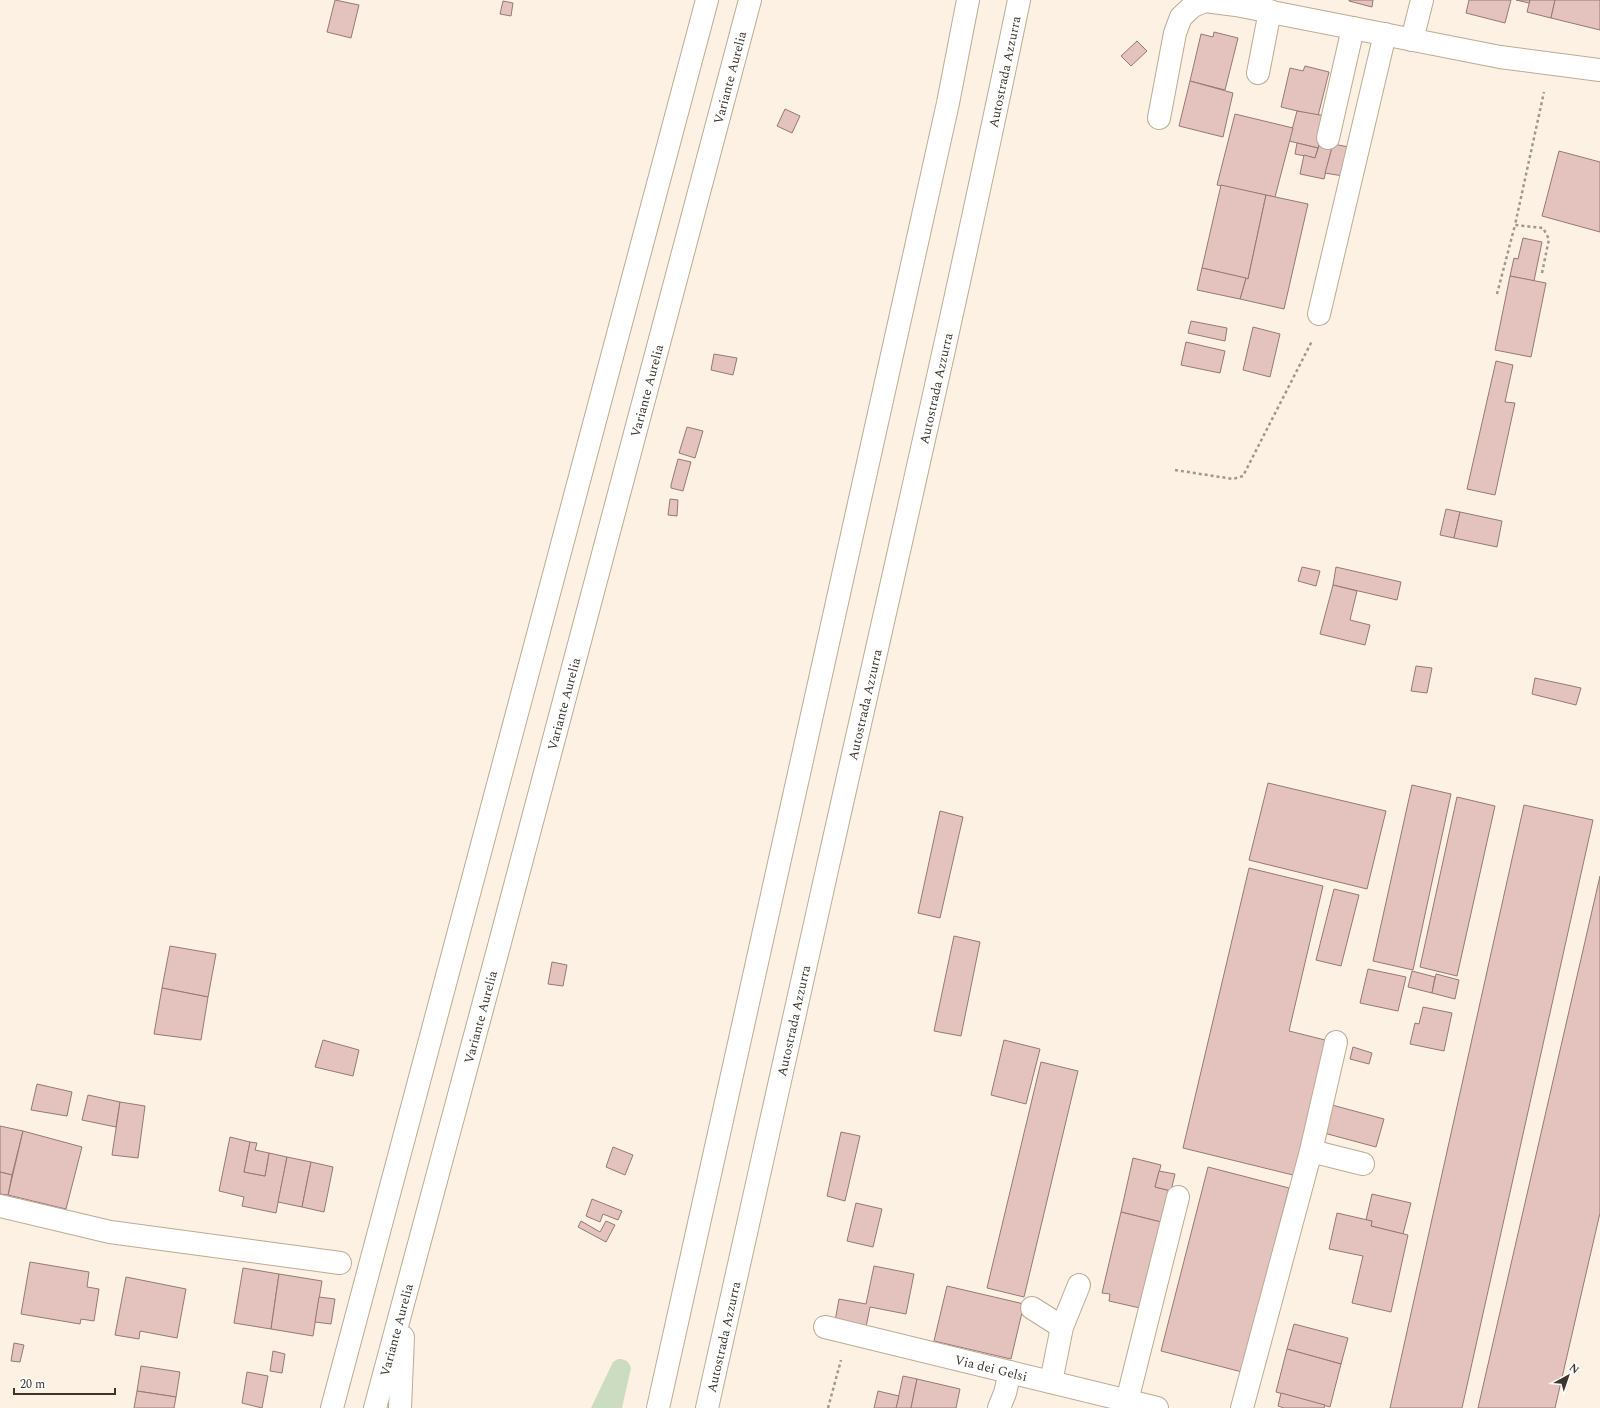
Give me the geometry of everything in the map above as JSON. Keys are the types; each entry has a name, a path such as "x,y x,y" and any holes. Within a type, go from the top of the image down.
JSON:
{"main road":[{"path":"332,1408 707,0"},
{"name":"Variante Aurelia","path":"375,1408 750,0"},
{"path":"658,1408 948,103 968,0"},
{"name":"Autostrada Azzurra","path":"708,1408 823,884 934,394 1019,0"},
{"path":"1412,40 1422,0"},
{"path":"1159,118 1175,33 1181,17 1193,6 1205,1 1236,5 1500,57 1600,70"},
{"path":"1258,72 1270,12"},
{"path":"1328,138 1353,28"},
{"path":"1319,314 1385,34"},
{"path":"1242,1408 1311,1151 1336,1042"},
{"path":"1311,1151 1363,1164"},
{"path":"1127,1400 1178,1197"},
{"path":"0,1206 110,1232 340,1263"},
{"path":"1052,1382 1062,1327 1079,1284"},
{"path":"400,1408 404,1296"},
{"path":"1032,1308 1062,1327"},
{"name":"Via dei Gelsi","path":"826,1327 1157,1408"},
{"path":"999,1408 1005,1393 1010,1372"}],"path":[{"path":"1497,294 1515,225 1551,64"},
{"path":"1515,225 1543,228 1550,239 1542,273"},
{"path":"1174,470 1233,479 1243,476 1308,350 1319,326 1319,314"},
{"path":"828,1408 848,1332"}],"green space":[{"path":"618,1359 623,1359 626,1361 631,1368 622,1408 591,1408 613,1362"}],"building":[{"path":"335,0 359,5 351,38 327,32"},
{"path":"1373,0 1372,7 1349,1"},
{"path":"1469,0 1511,0 1505,23 1466,13"},
{"path":"1516,0 1530,0 1529,3"},
{"path":"1530,0 1555,0 1551,18 1527,12"},
{"path":"1555,0 1600,0 1600,30 1551,18"},
{"path":"503,1 513,3 511,16 500,14"},
{"path":"1214,32 1238,38 1225,90 1190,81 1201,34 1213,37"},
{"path":"1137,41 1147,51 1131,66 1121,56"},
{"path":"1305,66 1329,72 1318,116 1281,107 1290,68 1303,71"},
{"path":"1190,81 1233,93 1223,137 1179,126"},
{"path":"785,109 800,116 792,133 777,126"},
{"path":"1297,111 1326,116 1318,148 1289,141"},
{"path":"1235,114 1293,128 1275,197 1217,185"},
{"path":"1297,143 1318,148 1315,158 1295,154"},
{"path":"1320,143 1332,147 1324,179 1300,174 1304,155 1315,158"},
{"path":"1333,144 1349,147 1343,176 1325,173"},
{"path":"1559,151 1600,162 1600,232 1542,216"},
{"path":"1221,185 1266,195 1248,279 1202,268"},
{"path":"1266,195 1308,204 1284,309 1240,299 1246,278 1248,279"},
{"path":"1523,238 1542,242 1534,281 1510,276 1514,258 1518,259"},
{"path":"1202,268 1246,278 1240,299 1197,290"},
{"path":"1510,276 1546,283 1531,357 1495,350"},
{"path":"1191,321 1227,328 1225,341 1188,333"},
{"path":"1253,327 1280,334 1270,377 1243,370"},
{"path":"1186,342 1225,351 1220,373 1181,365"},
{"path":"714,354 737,358 733,375 711,370"},
{"path":"1496,361 1513,365 1505,402 1515,403 1495,495 1467,489"},
{"path":"687,427 703,431 695,458 679,453"},
{"path":"678,459 691,462 683,491 671,488"},
{"path":"670,499 678,500 677,516 668,515"},
{"path":"1446,509 1460,512 1454,538 1440,535"},
{"path":"1460,512 1502,521 1497,547 1454,538"},
{"path":"1302,567 1320,571 1316,586 1298,581"},
{"path":"1336,567 1401,582 1397,600 1333,585"},
{"path":"1333,585 1357,591 1350,620 1370,625 1365,645 1320,634"},
{"path":"1416,666 1432,668 1427,693 1411,691"},
{"path":"1535,678 1581,688 1576,705 1532,694"},
{"path":"1268,783 1386,811 1367,889 1249,860"},
{"path":"1412,785 1451,794 1413,970 1373,961"},
{"path":"1457,797 1495,806 1457,976 1420,967"},
{"path":"1524,805 1593,820 1462,1408 1390,1408"},
{"path":"940,811 963,817 940,918 918,913"},
{"path":"1249,868 1323,886 1289,1031 1329,1041 1297,1176 1183,1148"},
{"path":"1600,876 1600,1213 1555,1408 1478,1408"},
{"path":"1334,889 1359,895 1341,966 1316,960"},
{"path":"954,936 980,942 961,1036 934,1031"},
{"path":"170,946 216,954 208,997 162,988"},
{"path":"552,962 567,965 563,986 548,984"},
{"path":"1368,969 1406,977 1398,1011 1360,1003"},
{"path":"1412,971 1435,977 1432,993 1408,987"},
{"path":"1436,974 1459,980 1455,999 1432,993"},
{"path":"162,988 208,997 201,1040 154,1034"},
{"path":"1423,1007 1452,1013 1444,1051 1410,1044 1415,1023 1419,1024"},
{"path":"323,1040 359,1050 353,1076 315,1067"},
{"path":"1004,1040 1040,1049 1026,1104 991,1095"},
{"path":"1353,1047 1372,1053 1369,1064 1350,1059"},
{"path":"1041,1062 1078,1071 1024,1297 987,1288"},
{"path":"37,1084 72,1092 67,1116 31,1110"},
{"path":"88,1095 120,1102 116,1127 82,1120"},
{"path":"120,1102 145,1106 138,1158 112,1155"},
{"path":"1332,1105 1384,1119 1376,1147 1324,1133"},
{"path":"0,1126 23,1131 12,1175 0,1172"},
{"path":"23,1131 82,1147 66,1209 8,1195"},
{"path":"841,1132 860,1136 845,1201 827,1196"},
{"path":"230,1137 250,1142 244,1172 265,1176 269,1153 287,1157 276,1213 242,1206 244,1197 219,1191"},
{"path":"250,1142 257,1143 255,1150 269,1153 265,1176 244,1172"},
{"path":"613,1147 633,1155 625,1175 606,1167"},
{"path":"287,1157 311,1162 302,1207 278,1202"},
{"path":"1133,1158 1161,1165 1155,1187 1176,1192 1165,1223 1121,1212"},
{"path":"311,1162 333,1167 324,1212 302,1207"},
{"path":"1208,1167 1289,1188 1242,1372 1161,1351"},
{"path":"1159,1171 1175,1174 1171,1191 1155,1187"},
{"path":"0,1172 12,1175 8,1195 0,1194"},
{"path":"1372,1194 1411,1203 1403,1234 1371,1226 1372,1221 1366,1220"},
{"path":"592,1199 622,1211 618,1220 603,1214 600,1222 586,1216"},
{"path":"856,1203 882,1209 873,1247 847,1241"},
{"path":"1121,1212 1165,1223 1140,1308 1109,1301 1110,1294 1102,1293"},
{"path":"1337,1213 1372,1221 1371,1226 1408,1235 1391,1312 1352,1303 1363,1256 1329,1249"},
{"path":"581,1221 600,1232 606,1221 615,1225 606,1242 578,1227"},
{"path":"30,1262 89,1272 87,1287 99,1289 94,1321 81,1319 80,1324 21,1314"},
{"path":"874,1266 914,1274 906,1314 870,1307 866,1327 835,1321 839,1299 866,1304"},
{"path":"243,1268 279,1274 271,1329 234,1323"},
{"path":"279,1274 322,1281 313,1336 271,1329"},
{"path":"126,1277 186,1289 177,1338 140,1331 139,1339 115,1335"},
{"path":"947,1286 1024,1304 1011,1359 934,1341"},
{"path":"319,1297 335,1299 331,1324 315,1322"},
{"path":"1294,1324 1348,1338 1341,1364 1287,1349"},
{"path":"14,1343 24,1345 20,1362 11,1361"},
{"path":"1287,1349 1341,1364 1330,1407 1276,1392"},
{"path":"273,1351 285,1354 282,1373 270,1371"},
{"path":"141,1366 180,1372 176,1397 137,1391"},
{"path":"247,1372 268,1376 262,1408 242,1403"},
{"path":"903,1376 917,1379 911,1408 896,1408"},
{"path":"917,1379 960,1389 956,1408 911,1408"},
{"path":"137,1391 176,1397 174,1408 134,1408"},
{"path":"878,1391 899,1396 896,1408 874,1408"},
{"path":"1281,1393 1325,1405 1324,1408 1284,1408 1278,1406"}]}
